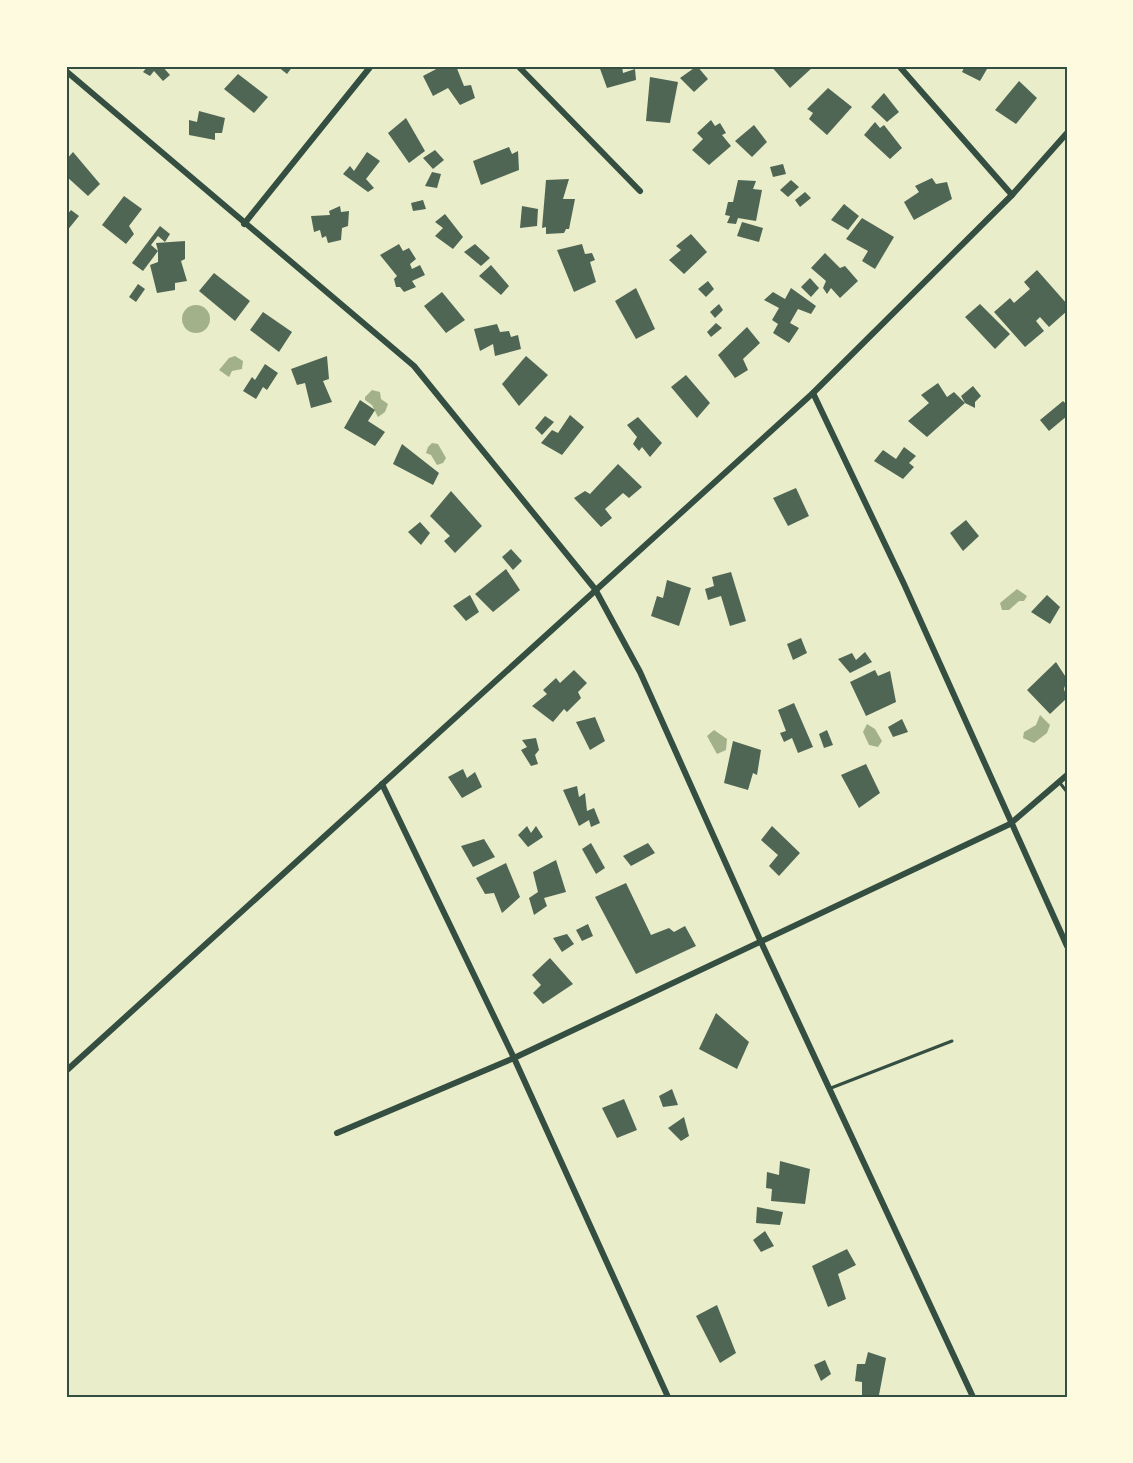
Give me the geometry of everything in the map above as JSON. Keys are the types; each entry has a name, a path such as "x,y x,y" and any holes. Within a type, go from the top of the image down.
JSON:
{"street":[{"path":"244,224 371,66"},
{"path":"519,66 640,191"},
{"path":"899,66 1012,195"},
{"path":"66,71 414,366 595,589 640,672 761,942 973,1397"},
{"path":"66,1071 813,393 1012,195 1067,133"},
{"path":"813,393 904,584 1010,824 1067,946"},
{"path":"337,1133 514,1058 1010,824 1067,775"},
{"path":"382,783 514,1058 668,1397"}],"lane":[{"path":"1059,782 1067,792"},
{"path":"830,1089 952,1041"}],"shaded area":[{"path":"196,305 206,309 210,319 206,329 196,333 186,329 182,319 186,309"},
{"path":"235,356 243,361 242,369 232,371 229,377 219,370 229,358"},
{"path":"372,390 380,392 381,399 388,404 385,412 378,417 372,405 365,400"},
{"path":"432,443 438,444 446,458 443,463 437,465 431,455 426,453"},
{"path":"1017,589 1027,596 1024,601 1019,601 1009,610 1002,610 1000,603"},
{"path":"1040,715 1050,725 1047,733 1034,743 1023,738 1024,732 1036,725"},
{"path":"867,724 875,729 882,741 878,747 869,745 863,732"},
{"path":"714,730 727,739 726,750 717,754 707,736"}],"building":[{"path":"148,66 162,66 170,75 163,81 154,71 150,76 143,72"},
{"path":"277,66 293,66 287,74"},
{"path":"442,66 456,66 464,86 471,85 475,98 460,105 448,88 433,96 423,76"},
{"path":"599,66 622,66 623,73 635,69 636,80 607,88"},
{"path":"697,66 708,79 694,92 680,78"},
{"path":"771,66 814,66 790,88"},
{"path":"965,66 981,66 987,69 980,81 962,72"},
{"path":"238,74 268,97 254,113 224,89"},
{"path":"650,77 678,82 670,123 646,121"},
{"path":"1019,81 1037,98 1016,124 995,110"},
{"path":"828,88 852,107 827,135 809,119 813,113 807,109"},
{"path":"884,93 899,112 887,122 871,107"},
{"path":"199,111 225,118 222,133 215,133 215,140 189,135 189,120 197,122"},
{"path":"406,118 425,151 409,163 388,133"},
{"path":"711,120 715,126 720,123 726,133 722,135 731,146 709,165 692,150 703,139 697,133"},
{"path":"875,122 880,128 884,125 902,148 890,159 864,135"},
{"path":"754,125 767,142 752,157 735,141"},
{"path":"509,147 512,154 518,151 519,170 481,185 473,161"},
{"path":"435,150 444,160 433,169 423,158"},
{"path":"73,152 100,184 88,196 66,176 66,160"},
{"path":"367,152 380,161 366,179 374,188 368,192 343,174 350,166 354,171"},
{"path":"783,164 786,174 773,177 770,167"},
{"path":"432,172 441,174 437,188 425,186"},
{"path":"932,178 936,184 947,182 952,199 914,220 904,202 919,192 915,186"},
{"path":"569,179 563,199 575,199 569,229 566,229 564,233 546,234 546,227 542,228 546,180"},
{"path":"738,180 756,181 753,189 762,190 756,221 738,218 736,224 727,223 730,216 725,215 728,202 733,202"},
{"path":"791,180 799,187 788,197 780,190"},
{"path":"805,192 811,198 800,207 795,200"},
{"path":"124,196 142,209 129,226 134,234 126,244 102,225"},
{"path":"423,200 426,209 413,211 411,203"},
{"path":"844,204 859,216 848,230 831,220"},
{"path":"340,206 341,212 349,211 348,226 342,228 341,240 328,243 326,236 322,238 320,230 314,232 311,216 330,215 329,211"},
{"path":"522,206 538,209 537,226 520,228"},
{"path":"71,210 79,216 66,232 66,216"},
{"path":"445,214 463,237 453,249 435,236 443,228 435,222"},
{"path":"862,218 894,237 875,269 862,261 868,251 846,239"},
{"path":"742,222 763,228 759,242 737,236"},
{"path":"160,226 170,234 165,242 158,236 151,245 158,251 143,271 132,263"},
{"path":"691,234 707,252 684,274 669,260 681,250 676,246"},
{"path":"185,241 185,259 181,261 187,281 175,283 175,290 157,293 150,265 158,262 156,243"},
{"path":"399,244 403,251 409,248 416,259 410,264 412,269 420,265 425,275 412,281 416,287 404,292 400,287 396,287 394,279 397,276 380,255"},
{"path":"475,244 490,258 481,266 464,252"},
{"path":"582,244 585,254 592,253 595,260 590,262 596,282 574,292 557,250"},
{"path":"825,253 840,268 845,266 858,281 840,298 831,288 827,294 823,288 826,281 811,268"},
{"path":"491,265 509,286 501,295 479,276"},
{"path":"1037,270 1067,304 1067,311 1049,327 1040,317 1036,321 1044,331 1025,347 994,312 1010,298 1014,303 1030,289 1024,282"},
{"path":"214,273 250,301 235,321 199,291"},
{"path":"810,278 819,288 811,297 801,287"},
{"path":"708,281 714,289 706,297 698,289"},
{"path":"138,284 145,289 136,302 129,297"},
{"path":"636,288 655,329 636,339 615,301"},
{"path":"791,288 816,306 811,314 798,309 790,323 799,328 789,343 773,333 778,324 772,320 779,308 764,300 773,292 785,299"},
{"path":"442,292 465,320 446,333 424,306"},
{"path":"719,304 723,310 715,318 710,312"},
{"path":"980,304 1010,334 995,349 965,317"},
{"path":"263,312 292,332 279,352 250,330"},
{"path":"716,323 722,328 711,337 707,332"},
{"path":"497,324 500,332 509,331 511,337 518,335 521,349 495,356 493,344 480,351 474,329"},
{"path":"747,327 760,343 743,359 748,370 735,378 718,355"},
{"path":"327,356 329,379 323,381 332,402 311,408 305,383 297,385 291,369"},
{"path":"526,356 548,375 519,406 502,384"},
{"path":"265,364 278,373 267,390 263,387 256,399 243,391 252,377 255,380"},
{"path":"686,375 710,403 697,418 671,387"},
{"path":"938,383 947,397 954,392 965,403 927,437 908,421 929,403 921,395"},
{"path":"973,386 981,396 975,402 975,408 965,403 961,396"},
{"path":"360,400 375,410 368,421 385,432 375,446 344,428"},
{"path":"1063,401 1067,405 1067,416 1049,431 1040,420"},
{"path":"570,415 584,427 562,455 541,443 552,430 558,433"},
{"path":"545,416 554,422 542,435 535,428"},
{"path":"638,417 662,443 650,457 642,447 639,451 633,444 637,437 627,425"},
{"path":"402,444 439,473 433,485 393,464"},
{"path":"904,447 916,456 909,463 914,467 903,479 874,461 883,450 896,459"},
{"path":"618,464 642,487 629,498 623,493 605,509 612,518 601,527 574,498 585,491 590,494"},
{"path":"796,488 809,516 788,526 773,498"},
{"path":"451,491 482,526 455,553 444,541 450,536 430,516"},
{"path":"966,520 979,536 963,551 950,533"},
{"path":"420,522 430,533 421,545 408,532"},
{"path":"511,549 522,561 513,570 502,557"},
{"path":"506,569 520,590 493,612 475,594"},
{"path":"731,572 746,621 730,626 721,596 708,600 705,589 714,586 712,577"},
{"path":"667,580 691,588 679,626 651,616 657,596 663,598"},
{"path":"470,595 479,612 466,621 453,606"},
{"path":"1047,595 1060,607 1050,624 1031,612"},
{"path":"801,638 807,653 793,660 787,644"},
{"path":"865,652 872,662 850,673 838,659 852,653 856,660"},
{"path":"1056,662 1067,679 1064,689 1067,698 1050,714 1027,690"},
{"path":"574,670 587,683 578,692 581,698 567,712 564,709 553,722 532,706 547,694 543,690 556,678 560,683"},
{"path":"875,670 878,676 890,671 896,702 866,716 850,682"},
{"path":"794,703 813,747 798,753 792,738 784,742 780,733 786,731 778,710"},
{"path":"595,717 605,741 590,750 576,722"},
{"path":"902,719 908,732 893,737 888,727"},
{"path":"827,730 833,745 824,748 819,734"},
{"path":"536,738 539,750 535,755 538,764 531,766 521,750 527,747 522,740"},
{"path":"733,741 761,750 757,775 753,773 748,790 724,783"},
{"path":"866,764 880,793 859,808 841,775"},
{"path":"463,769 467,778 475,772 482,787 462,798 448,777"},
{"path":"577,786 579,797 585,793 587,811 594,808 600,823 591,827 589,820 579,826 563,790"},
{"path":"527,826 531,833 536,826 543,837 528,847 518,835"},
{"path":"772,826 800,853 779,876 769,866 778,855 761,840"},
{"path":"484,839 495,857 473,867 461,846"},
{"path":"591,843 605,868 596,874 582,849"},
{"path":"648,843 655,853 631,866 623,856"},
{"path":"556,860 566,892 544,898 547,906 534,915 529,898 538,892 533,872"},
{"path":"506,863 520,897 502,913 494,893 485,894 476,878"},
{"path":"626,883 651,935 669,928 674,932 685,926 696,946 636,974 595,897"},
{"path":"588,924 593,936 582,941 576,930"},
{"path":"567,934 574,944 562,952 553,938"},
{"path":"550,958 573,984 543,1004 533,993 541,985 532,975"},
{"path":"716,1013 749,1042 737,1069 699,1049"},
{"path":"672,1089 678,1105 663,1107 659,1096"},
{"path":"624,1099 637,1130 617,1138 602,1108"},
{"path":"684,1117 689,1136 681,1141 668,1128"},
{"path":"780,1161 810,1169 805,1204 771,1201 772,1189 766,1188 767,1172 779,1175"},
{"path":"757,1207 783,1212 780,1225 756,1223"},
{"path":"765,1231 774,1246 761,1252 753,1240"},
{"path":"847,1249 856,1265 838,1274 846,1299 828,1307 812,1266"},
{"path":"717,1305 736,1353 720,1363 696,1316"},
{"path":"868,1352 886,1358 879,1395 862,1395 862,1382 855,1381 857,1364 865,1364"},
{"path":"825,1360 831,1374 821,1381 814,1365"}]}
